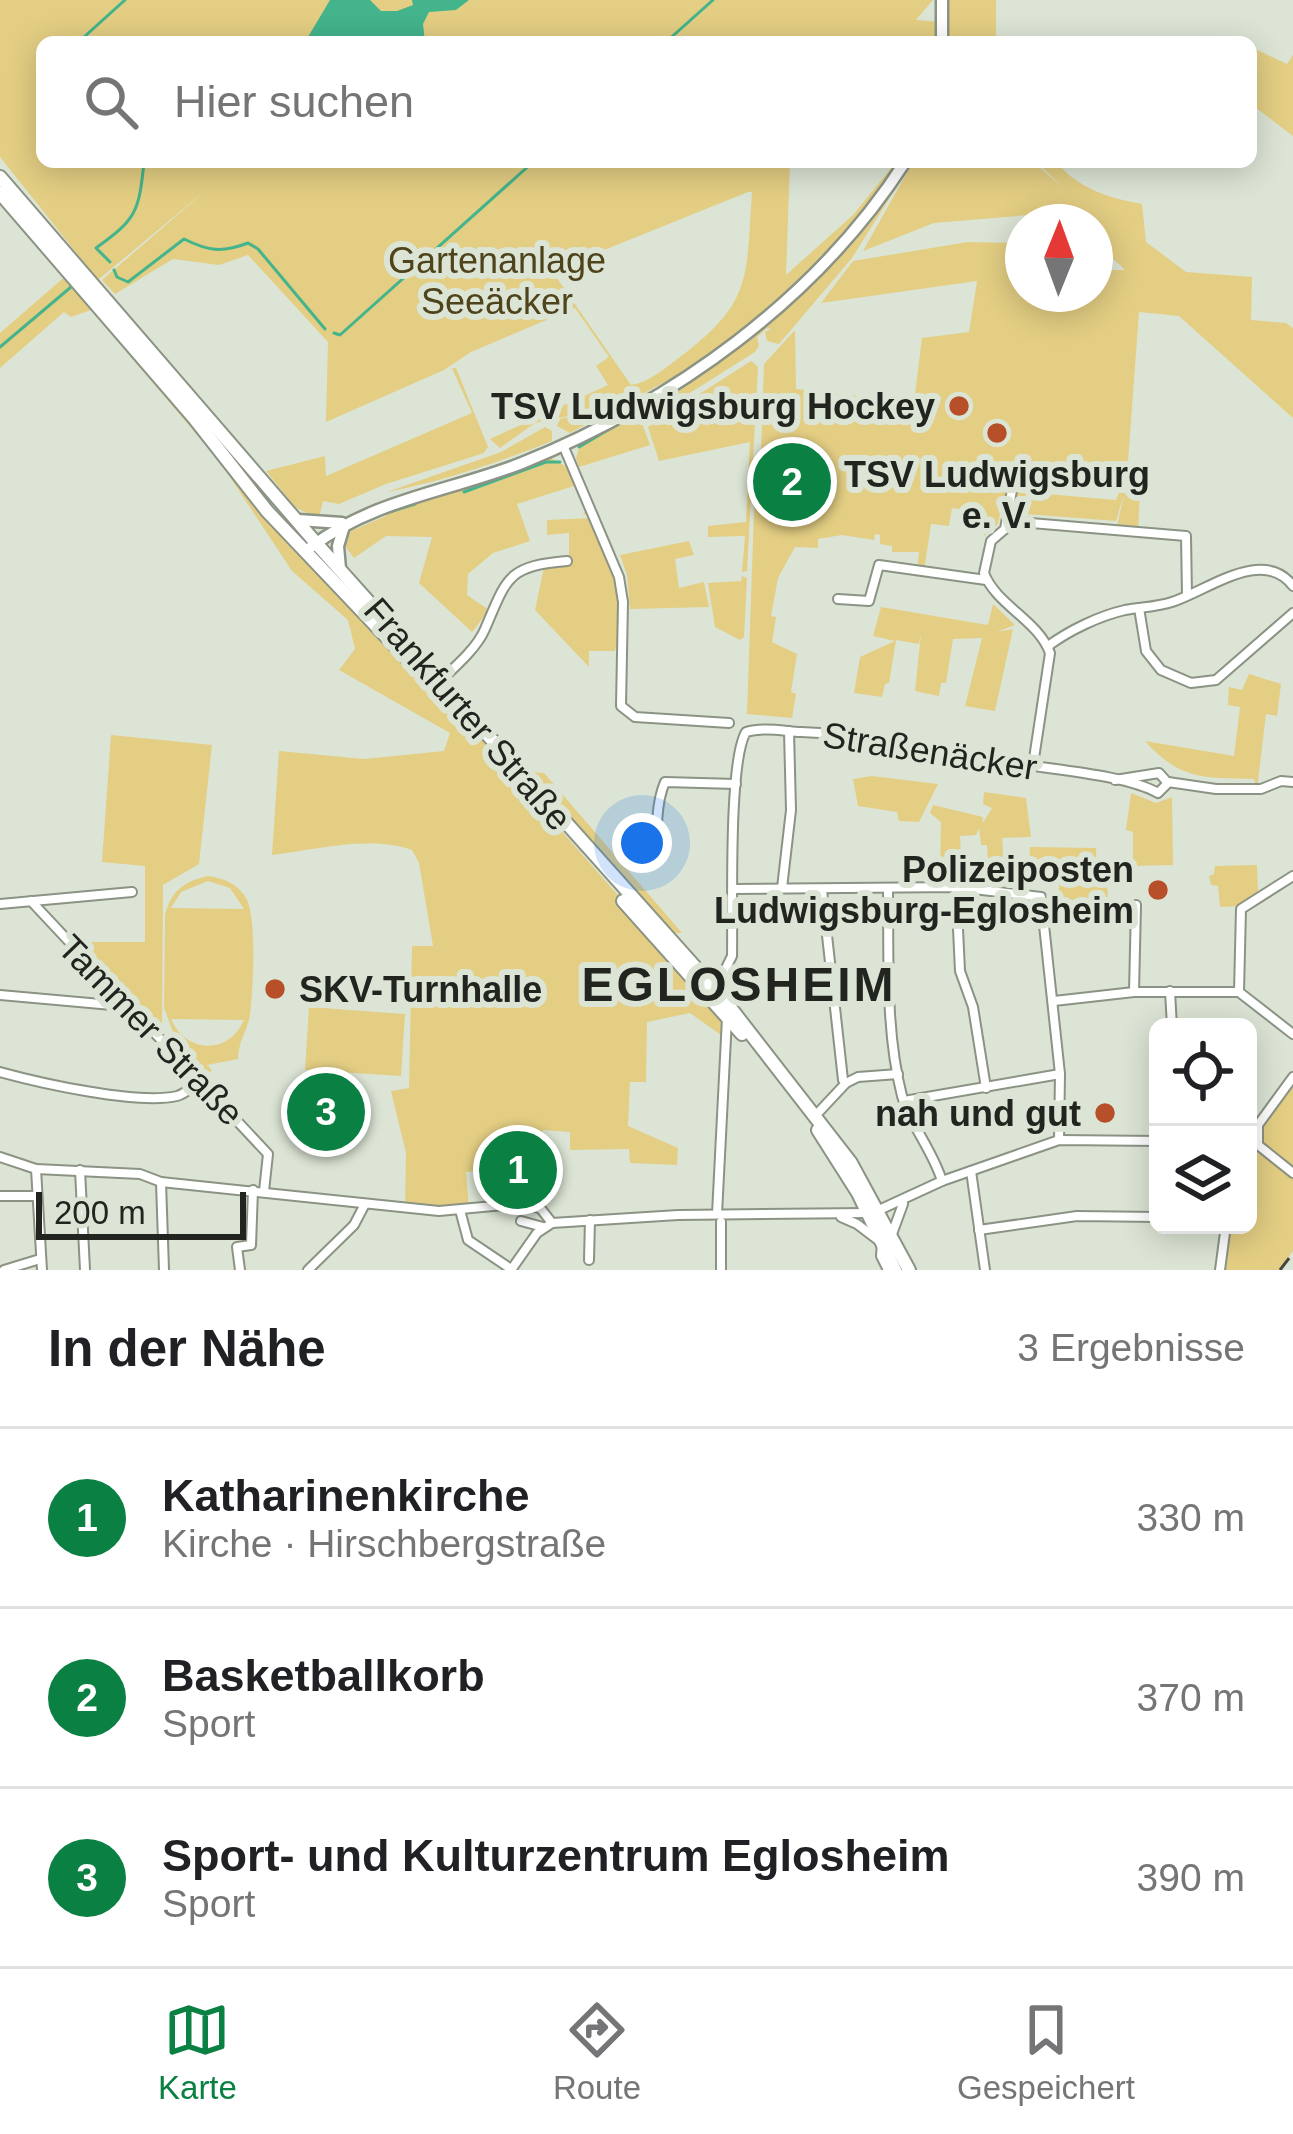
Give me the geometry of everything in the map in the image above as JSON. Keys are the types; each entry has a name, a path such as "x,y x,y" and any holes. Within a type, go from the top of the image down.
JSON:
{"main road":[{"path":"942,36 943,0"},
{"path":"304,553 345,523 399,501 488,476 562,445 669,389 764,319 824,264 901,168"},
{"name":"Frankfurter Straße","path":"0,177 816,1115 851,1162 887,1239 909,1270"},
{"name":"Frankfurter Straße","path":"0,193 304,553 438,682"},
{"path":"298,520 345,523"},
{"path":"340,568 338,546 345,523"},
{"name":"Frankfurter Straße","path":"708,990 812,1121 873,1212"},
{"name":"Frankfurter Straße","path":"887,1239 892,1270"}],"street":[{"path":"562,445 620,577 619,694 623,709 635,717 729,723"},
{"path":"986,580 991,542 1004,532 1014,479"},
{"path":"1007,521 1186,536 1186,595"},
{"path":"438,682 480,638 497,595 511,576 530,566 567,561"},
{"path":"838,599 868,601 879,565 986,580 1048,646 1051,662 1033,765"},
{"path":"1048,646 1102,618 1172,602 1232,576 1266,569 1278,572 1293,586"},
{"path":"1138,608 1146,651 1161,670 1191,683 1216,680 1293,613"},
{"path":"782,888 791,810 789,731"},
{"name":"Straßenäcker","path":"736,784 740,742 746,732 789,731 842,734 1033,765 1149,785 1158,793 1168,782"},
{"path":"1149,785 1155,774"},
{"name":"Straßenäcker","path":"1115,780 1162,774 1168,782"},
{"path":"658,845 661,789 666,781 736,784 731,956 722,976 708,990"},
{"name":"Straßenäcker","path":"1168,782 1193,783 1202,789 1261,789 1293,782"},
{"path":"1239,992 1240,909 1293,876"},
{"path":"733,889 956,887 1041,897 1060,1074 1059,1140"},
{"path":"956,887 960,970 973,1007 986,1088"},
{"path":"888,888 889,979 898,1074 904,1100 943,1181"},
{"path":"822,890 846,1083"},
{"path":"31,901 132,892"},
{"name":"Tammer Straße","path":"0,904 31,901 268,1154 259,1190"},
{"path":"1134,992 1136,905"},
{"path":"1170,991 1172,1018"},
{"path":"1054,1001 1134,992 1239,992 1293,1034"},
{"path":"0,995 112,1005 121,997"},
{"path":"721,1270 727,1018"},
{"path":"0,1072 77,1090 158,1096 181,1095 200,1081"},
{"path":"816,1115 846,1083 858,1077 898,1074"},
{"path":"904,1100 1060,1074"},
{"path":"1257,1129 1293,1077"},
{"path":"521,1221 547,1225 873,1212 943,1181 1059,1140 1149,1141"},
{"path":"1257,1149 1293,1173"},
{"path":"0,1156 36,1168 140,1174 161,1182 364,1204 460,1210 526,1203 542,1209 547,1225"},
{"path":"4,1270 41,1265 36,1168"},
{"path":"80,1169 85,1270"},
{"path":"971,1171 985,1270"},
{"path":"161,1182 164,1270"},
{"path":"239,1270 237,1247 250,1245 259,1190"},
{"path":"0,1196 36,1196"},
{"path":"834,1215 887,1239 905,1200"},
{"path":"308,1270 354,1225 364,1204"},
{"path":"460,1210 468,1240 511,1269 547,1225"},
{"path":"979,1230 1077,1216 1149,1217"},
{"path":"589,1260 590,1220"},
{"path":"1220,1270 1225,1234"}],"green space":[{"name":"Gartenanlage Seeäcker","path":"0,0 933,0 916,20 943,22 942,36 36,36 36,168 790,168 786,275 853,215 891,168 900,168 824,264 761,315 687,370 570,433 557,426 560,419 588,412 535,423 500,448 490,439 608,385 596,366 609,357 575,308 326,422 328,342 248,255 219,265 173,259 115,294 102,280 211,186 98,280 0,157","holes":["752,192 741,286 721,320 651,378 631,385 552,271"]},
{"path":"947,0 996,0 996,36 948,36"},
{"path":"1257,50 1287,64 1293,55 1293,136 1257,109"},
{"path":"910,168 1041,168 1064,189 1043,168 1062,168 1095,191 1142,204 1146,242 1186,272 1252,277 1251,320 1286,323 1293,328 1293,418 1179,316 1139,312 1126,489 1140,491 1138,532 1116,531 1124,494 1116,521 1013,513 1017,482 1024,483 1024,492 1116,500 1125,490 1014,479 1009,510 1001,510 998,524 984,536 987,513 952,508 949,526 931,524 924,571 917,570 919,552 892,552 892,546 880,544 880,535 875,534 874,540 842,535 818,539 818,548 795,547 778,578 771,616 776,617 772,642 797,654 792,718 747,714 756,454 799,457 761,452 764,364 795,330 796,389 914,402 922,338 969,332 977,281 821,303 853,261 968,242 1005,243 1005,312 1113,312 1113,270 1125,270 1113,258 1113,204 1005,204 1005,217 934,223 863,251"},
{"path":"894,191 852,258 779,344 767,341 765,332 771,329 767,328 757,337 755,352 642,423 650,445 579,467 580,445 669,392 749,333 824,267"},
{"path":"68,274 247,487 404,652 726,1018 721,1035 690,1013 647,1022 646,1082 630,1082 628,1126 678,1148 677,1165 630,1163 629,1149 570,1150 570,1132 543,1130 541,1152 492,1164 490,1183 476,1171 466,1172 469,1209 405,1208 406,1153 391,1091 409,1088 412,946 433,946 419,863 412,850 378,844 272,855 279,751 364,759 444,751 450,733 339,670 355,649 348,620 292,571 220,462 91,310 71,317 64,312 0,368 0,333"},
{"path":"751,361 758,367 747,571 742,572 745,536 708,537 708,526 746,522 750,442 659,461 648,427"},
{"path":"452,368 456,368 488,447 484,453 339,504 323,501 319,518 295,507 266,471 325,456 326,476 472,413"},
{"path":"545,427 552,431 552,441 470,471 387,492 501,452"},
{"path":"551,458 567,467 586,514 583,516 574,486 517,504 530,541 493,553 468,574 467,595 489,610 472,632 419,583 432,537 386,536 354,558 344,545 351,531 386,516 386,511"},
{"path":"592,518 611,567 620,616 615,651 589,651 589,667 535,610 544,567 569,564 569,533 547,535 547,520"},
{"path":"689,541 694,555 675,559 679,588 704,582 709,607 630,609 620,555"},
{"path":"742,576 747,578 744,637 740,640 715,627 708,583 741,581"},
{"path":"993,604 1015,625 997,632 1013,629 995,711 965,706 982,638 953,639 946,683 941,683 939,696 915,691 921,634 919,644 896,640 882,697 854,693 860,657 895,641 873,636 881,607 988,625"},
{"path":"1249,674 1281,684 1277,716 1266,714 1257,789 1254,779 1207,777 1182,770 1145,741 1234,756 1240,707 1228,705 1229,687 1242,690"},
{"path":"111,735 212,745 199,864 163,885 162,1040 65,942 145,942 145,866 102,862"},
{"path":"529,772 544,773 682,933 670,933"},
{"path":"872,776 938,784 919,822 899,821 897,812 858,806 853,779"},
{"path":"984,792 1026,798 1031,837 1002,838 1006,887 995,887 995,880 989,879 987,845 981,845 979,828 976,835 960,836 962,877 940,875 941,822 930,813 933,805 983,817 982,824 992,808 983,804"},
{"path":"1131,793 1156,803 1172,797 1173,865 1133,866 1133,832 1126,830"},
{"path":"1030,847 1096,848 1097,870 1107,870 1108,903 1058,901 1060,871 1029,870"},
{"path":"1257,865 1258,893 1241,906 1220,907 1218,886 1211,885 1209,876 1215,866"},
{"path":"214,877 236,886 247,900 252,924 250,1015 238,1059 207,1065 212,1070 208,1074 242,1109 234,1115 199,1073 194,1075 189,1069 193,1065 169,1039 175,1037 164,1008 165,915 175,893 200,878","holes":["208,881 230,888 244,909 171,908 181,892","171,1019 244,1020 228,1040 207,1046 187,1039"]},
{"path":"309,1007 405,1014 401,1076 305,1070"},
{"path":"1293,1077 1293,1251 1279,1270 1220,1270 1225,1234 1257,1234 1257,1130"}],"shaded area":[{"path":"330,0 370,0 381,11 397,11 413,5 412,0 469,0 456,10 429,12 424,36 309,36"}],"waterway":[{"path":"85,36 125,0"},
{"path":"673,36 713,0"},
{"path":"110,262 96,248 134,213 143,168"},
{"path":"334,333 340,335 526,168"},
{"path":"114,270 128,282 184,239 215,249 248,243 325,329"},
{"path":"0,347 71,287"},
{"path":"579,447 686,384"},
{"path":"464,492 546,462 560,462"},
{"path":"386,513 415,504"}],"railway":[{"path":"1280,1270 1293,1253"}],"place":[{"name":"TSV Ludwigsburg Hockey","path":"959,406"},
{"name":"TSV Ludwigsburg e. V.","path":"997,433"},
{"name":"Basketballkorb","path":"792,482"},
{"name":"Polizeiposten Ludwigsburg-Eglosheim","path":"1158,890"},
{"name":"SKV-Turnhalle","path":"275,989"},
{"name":"Sport- und Kulturzentrum Eglosheim","path":"326,1112"},
{"name":"nah und gut","path":"1105,1113"},
{"name":"Katharinenkirche","path":"518,1170"}],"district":[{"name":"EGLOSHEIM","path":"739,984"}]}
